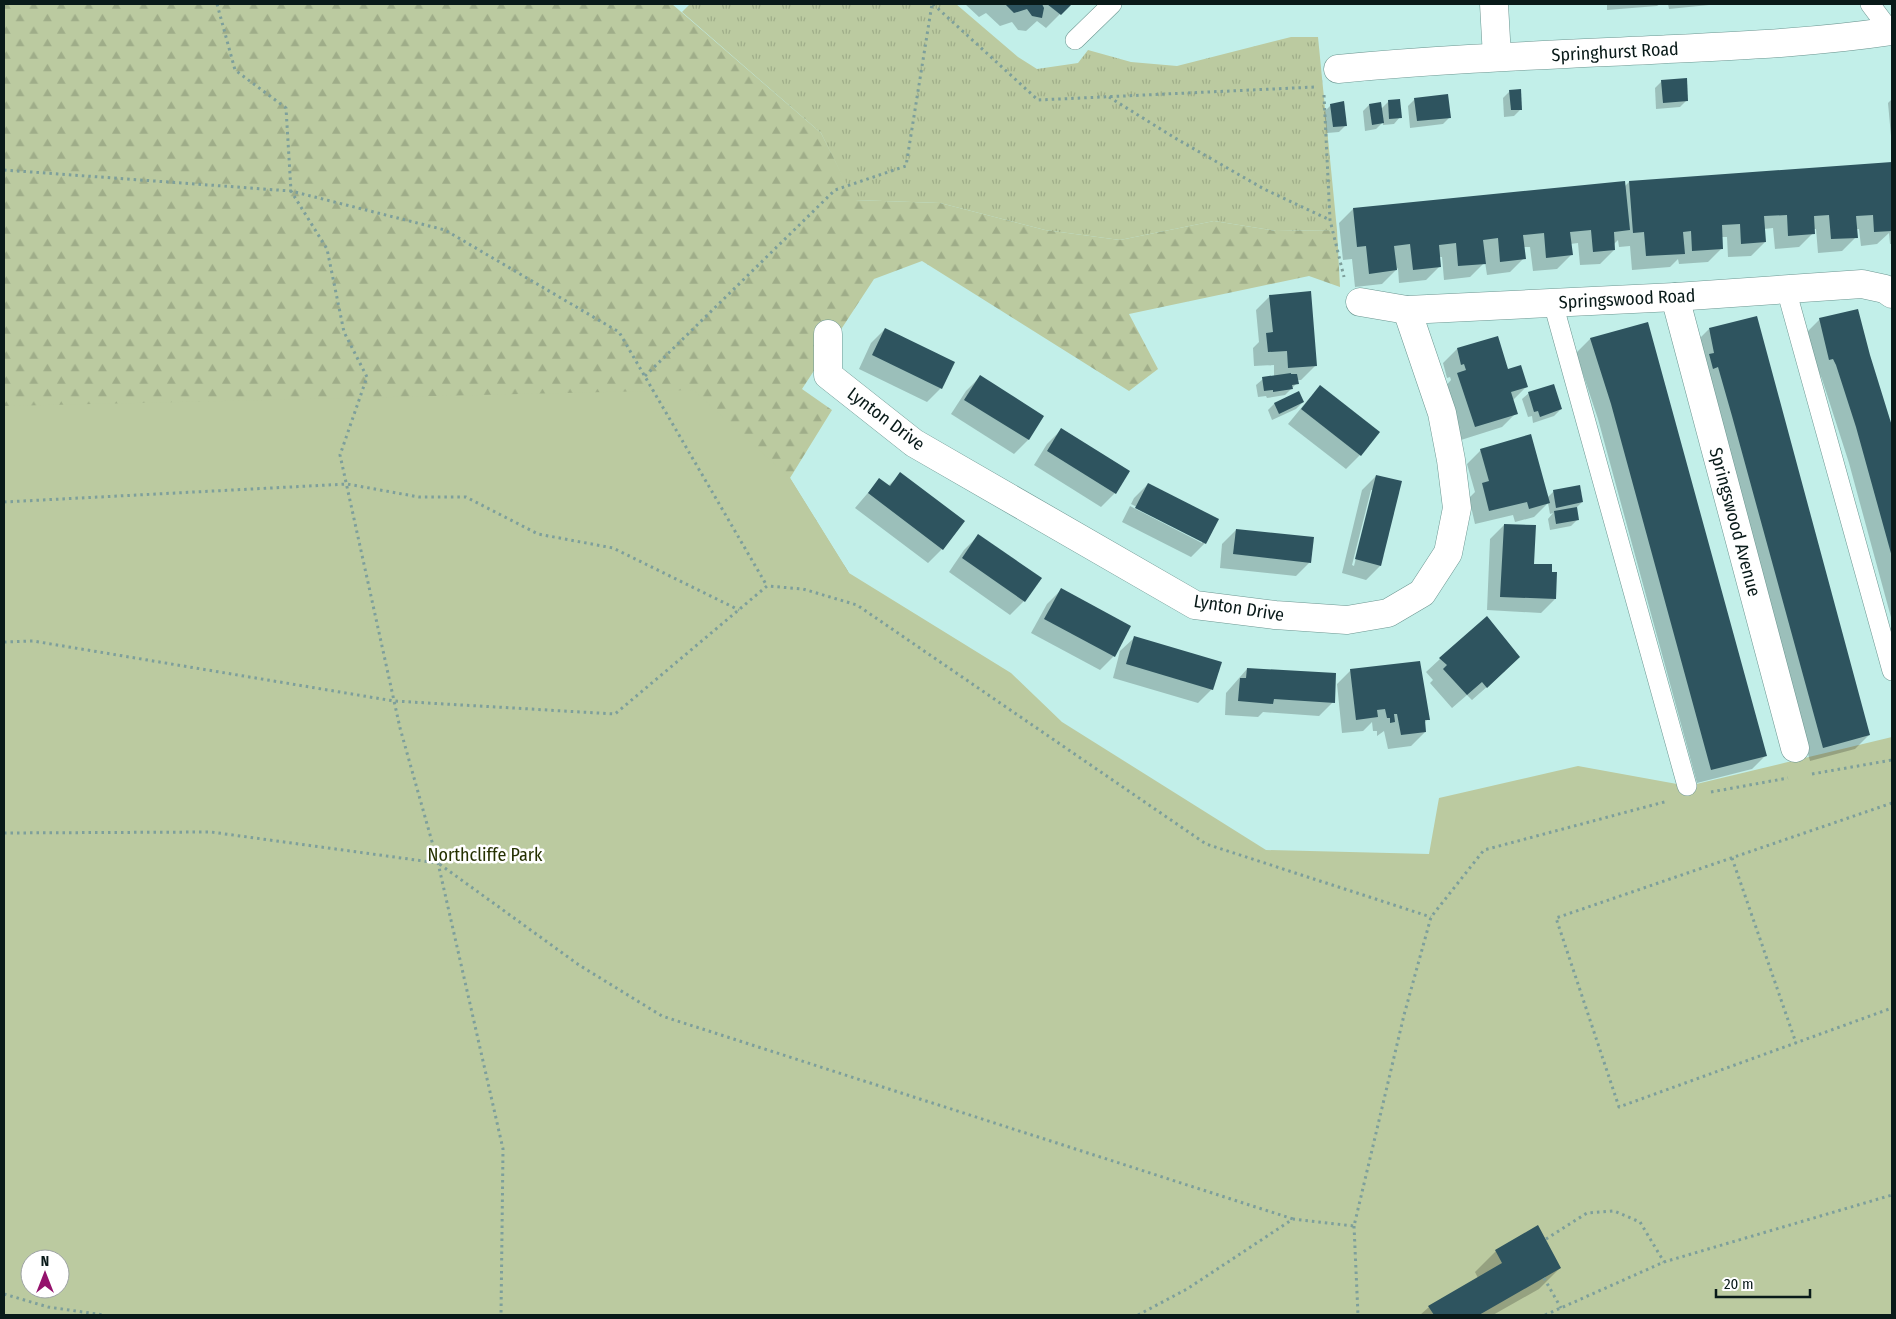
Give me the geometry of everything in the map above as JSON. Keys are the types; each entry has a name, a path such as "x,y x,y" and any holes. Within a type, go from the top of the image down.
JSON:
{"street":[{"path":"1494,4 1497,57"},
{"name":"Springhurst Road","path":"1338,69 1497,57 1826,41 1891,32"},
{"name":"Springswood Road","path":"1360,302 1407,310 1553,304 1862,284 1884,289 1892,294"},
{"name":"Springswood Avenue","path":"1675,297 1795,748"},
{"name":"Lynton Drive","path":"828,334 828,375 914,442 1195,605 1275,615 1347,620 1388,613 1422,593 1448,553 1457,508 1451,460 1442,413 1407,310"}],"lane":[{"path":"1075,40 1112,4"},
{"path":"1870,4 1891,32"},
{"path":"1786,289 1892,671"},
{"path":"1553,304 1688,786"}],"path":[{"path":"217,4 235,70 286,108 290,191 326,249 344,332 367,378 340,455 400,728 438,863 503,1149 501,1315"},
{"path":"645,376 835,190 906,166 932,4"},
{"path":"932,4 1038,100 1323,86 1330,220 1348,290 1360,302"},
{"path":"1108,97 1264,189 1330,220"},
{"path":"4,170 290,191 445,230 619,332 767,586"},
{"path":"4,502 347,484 419,497 466,497 538,534 613,548 739,610"},
{"path":"4,642 33,641 394,701 615,714 767,586 803,589 857,605 1206,844 1431,917"},
{"path":"1805,775 1892,760"},
{"path":"1709,792 1796,777"},
{"path":"1358,1315 1354,1226 1404,1015 1431,917 1484,850 1671,800"},
{"path":"1892,803 1556,918 1619,1107 1892,1008"},
{"path":"4,833 211,832 438,863 580,964 662,1016 1293,1219 1354,1226"},
{"path":"1732,858 1796,1043"},
{"path":"1545,1315 1664,1262 1892,1195"},
{"path":"1546,1239 1587,1213 1614,1211 1640,1222 1664,1262"},
{"path":"1138,1315 1186,1289 1293,1219"},
{"path":"1544,1278 1560,1308"},
{"path":"4,1294 48,1307 104,1315"}],"green space":[{"path":"4,4 672,4 821,133 855,200 940,203 1045,230 1120,240 1214,221 1276,231 1337,230 1340,287 1309,276 1129,314 1158,369 1129,391 922,261 874,279 802,389 832,410 790,478 849,573 4,615"},
{"path":"690,4 956,4 1018,57 1037,69 1078,63 1088,50 1131,62 1177,66 1291,37 1318,37 1337,230 1276,231 1214,221 1120,240 1045,230 940,203 854,200 821,133 682,12"},
{"name":"Northcliffe Park","path":"693,390 790,478 849,573 1011,673 1062,722 1266,850 1429,854 1439,798 1578,766 1688,786 1892,737 1892,1315 4,1315 4,406"}],"building":[{"path":"1005,4 1042,4 1044,8 1042,18 1032,16 1027,9 1014,13"},
{"path":"1047,4 1072,4 1061,15"},
{"path":"1687,78 1688,101 1663,103 1661,80"},
{"path":"1521,89 1522,110 1511,110 1509,90"},
{"path":"1448,94 1451,118 1417,121 1414,98"},
{"path":"1400,99 1402,118 1389,119 1388,100"},
{"path":"1344,101 1347,126 1333,127 1330,104"},
{"path":"1381,102 1384,123 1372,125 1369,104"},
{"path":"1892,162 1892,231 1874,232 1873,215 1856,216 1858,238 1831,239 1829,215 1814,216 1815,234 1788,236 1787,215 1764,216 1766,242 1741,244 1740,224 1722,225 1723,249 1692,251 1691,231 1683,232 1685,254 1646,256 1644,232 1633,233 1629,181"},
{"path":"1625,181 1630,230 1614,232 1615,250 1593,252 1591,230 1570,232 1573,255 1546,258 1544,233 1523,235 1526,259 1500,262 1498,238 1483,240 1486,264 1458,266 1456,243 1439,245 1441,267 1413,270 1410,244 1394,246 1397,270 1369,274 1366,246 1357,247 1353,208"},
{"path":"1311,291 1317,366 1288,368 1287,351 1268,352 1266,333 1273,332 1269,295"},
{"path":"1858,309 1892,426 1892,557 1856,427 1836,365 1833,359 1829,360 1819,318"},
{"path":"1757,316 1870,735 1823,748 1718,367 1713,369 1709,354 1714,353 1709,328"},
{"path":"1648,322 1767,756 1711,770 1611,404 1590,338"},
{"path":"885,328 955,362 942,389 872,355"},
{"path":"1498,336 1508,369 1521,365 1528,387 1511,392 1518,414 1475,427 1457,373 1466,370 1464,364 1461,365 1457,348"},
{"path":"1291,373 1297,374 1299,384 1292,385 1293,389 1273,392 1273,390 1264,391 1262,377"},
{"path":"980,375 1044,416 1029,440 964,400"},
{"path":"1554,384 1562,409 1540,417 1538,411 1534,412 1528,392"},
{"path":"1320,385 1380,432 1361,456 1301,409"},
{"path":"1299,391 1304,402 1279,414 1274,403"},
{"path":"1061,428 1130,471 1116,494 1047,451"},
{"path":"1531,434 1550,503 1529,509 1527,502 1489,511 1482,483 1489,481 1480,449"},
{"path":"900,472 965,521 943,550 868,493 879,478 890,486"},
{"path":"1376,475 1402,481 1381,566 1355,559"},
{"path":"1148,483 1219,519 1206,544 1135,508"},
{"path":"1580,485 1583,502 1556,508 1553,490"},
{"path":"1577,507 1579,520 1556,524 1554,511"},
{"path":"1504,524 1536,525 1534,564 1552,564 1552,572 1557,572 1556,599 1500,597"},
{"path":"1236,529 1314,537 1311,563 1233,554"},
{"path":"978,534 1042,578 1025,602 962,558"},
{"path":"1061,588 1131,626 1115,657 1044,619"},
{"path":"1487,616 1520,657 1487,688 1482,682 1467,695 1443,669 1447,665 1439,658"},
{"path":"1134,636 1222,662 1213,690 1126,664"},
{"path":"1420,661 1430,720 1425,720 1426,732 1401,735 1397,714 1394,714 1395,722 1390,723 1390,718 1387,718 1385,709 1377,710 1378,717 1356,720 1350,669"},
{"path":"1247,668 1336,673 1335,703 1274,699 1273,704 1238,701 1240,678 1246,678"},
{"path":"1538,1225 1561,1268 1479,1315 1434,1315 1428,1306 1502,1263 1495,1250"}]}
